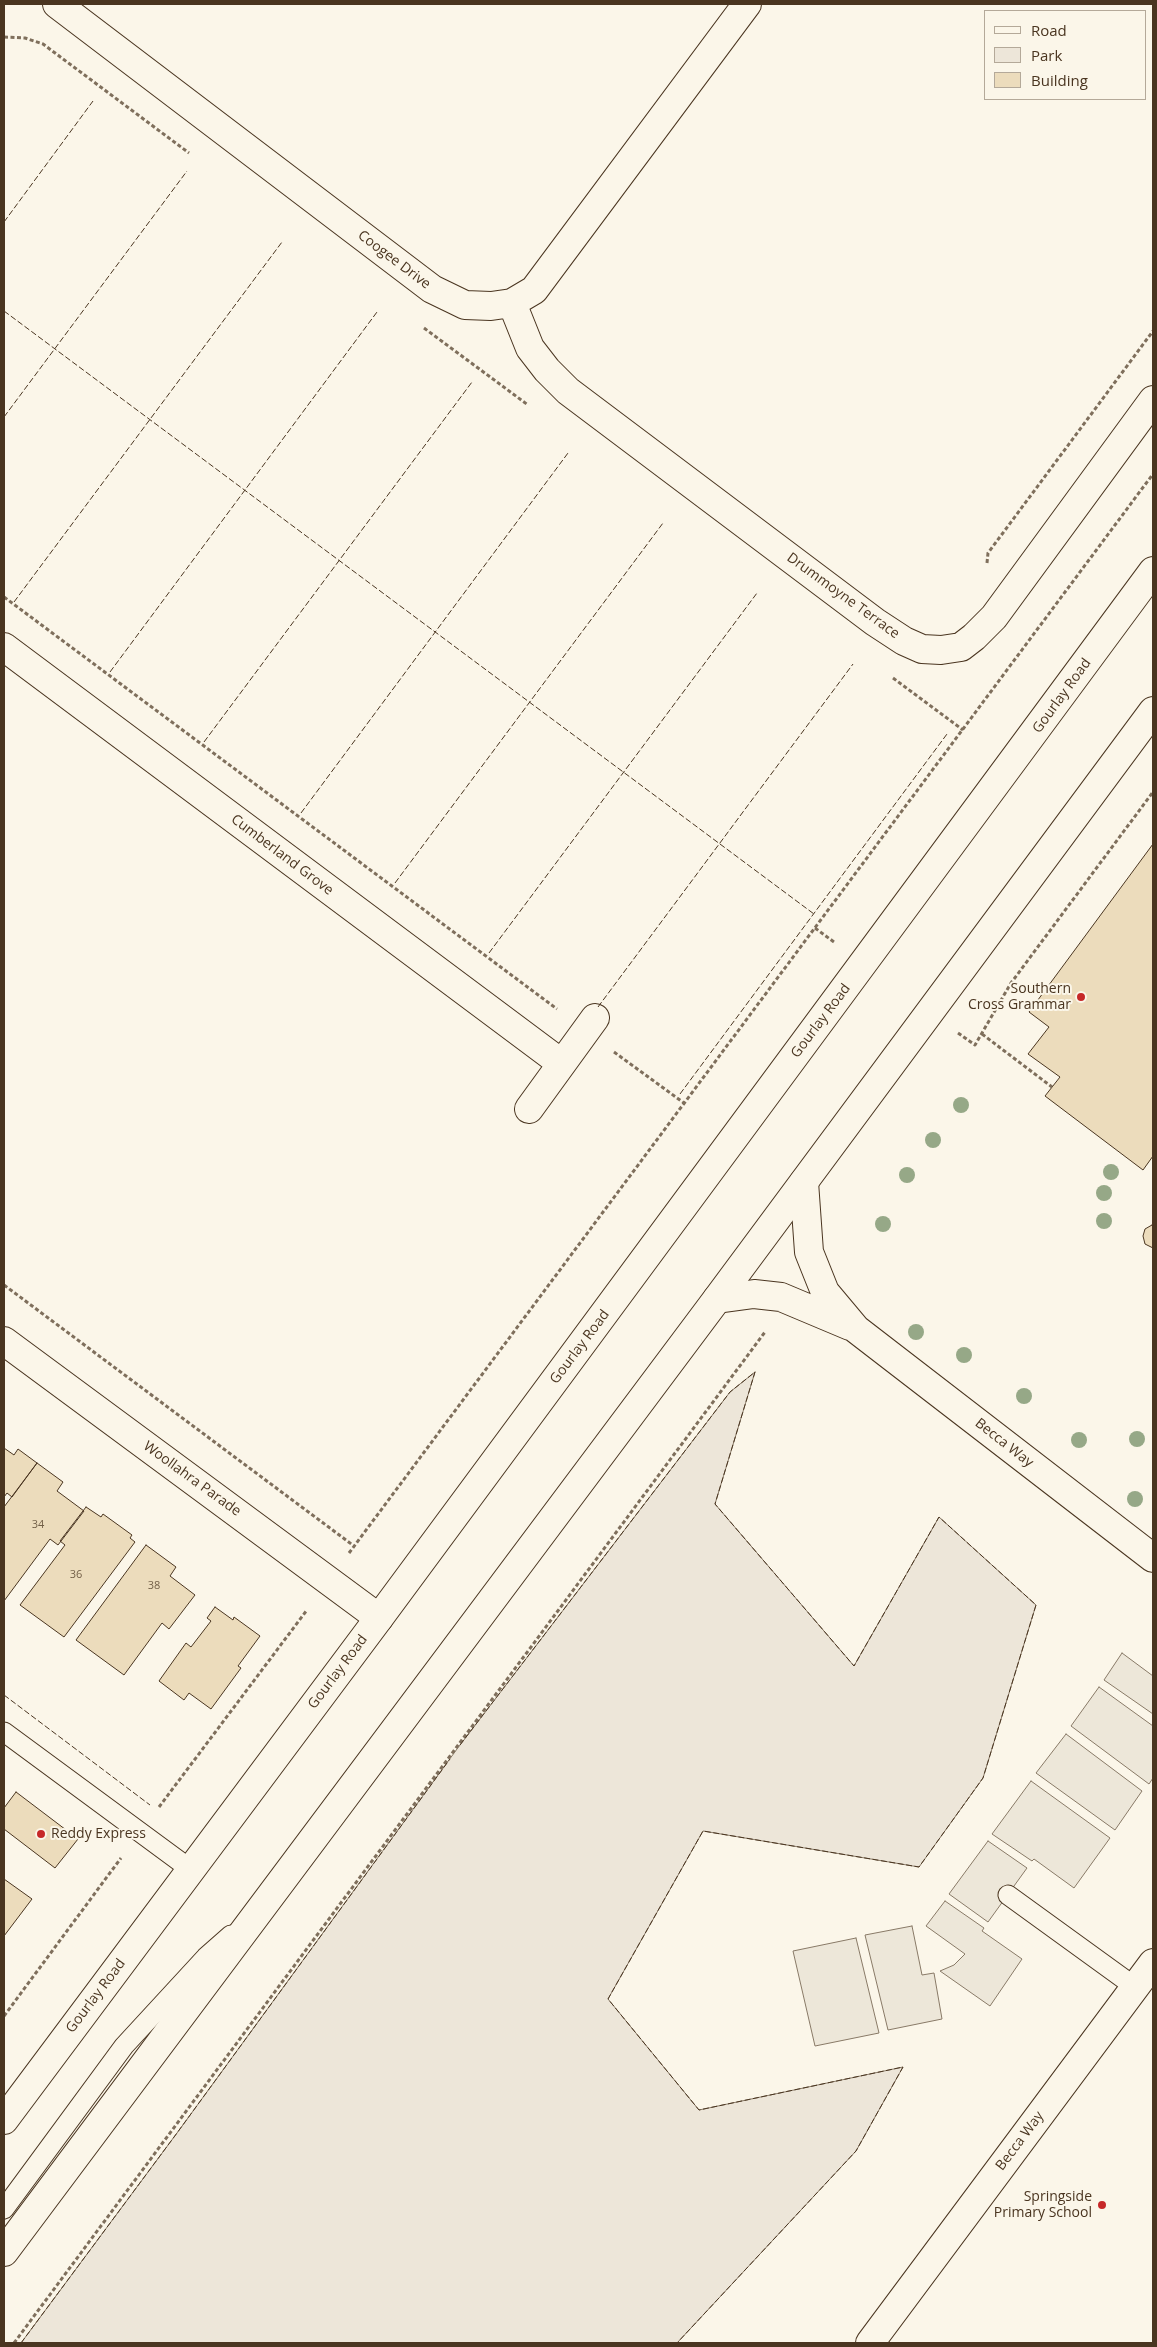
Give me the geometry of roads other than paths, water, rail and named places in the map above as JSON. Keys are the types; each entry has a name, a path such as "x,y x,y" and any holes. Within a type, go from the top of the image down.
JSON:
{"street":[{"name":"Coogee Drive","path":"57,4 432,289 465,305 491,306 512,303 534,290 747,4"},
{"name":"Drummoyne Terrace","path":"512,303 530,348 547,370 568,392 904,641 922,649 941,650 961,647 994,617 1153,400"},
{"name":"Gourlay Road","path":"4,2120 1151,578"},
{"name":"Cumberland Grove","path":"4,647 561,1064"},
{"path":"4,2252 717,1299 1153,711"},
{"path":"529,1110 590,1024"},
{"name":"Becca Way","path":"804,1182 809,1252 825,1292 856,1329 1153,1558"},
{"name":"Becca Way","path":"717,1299 754,1294 781,1297 856,1329"},
{"name":"Woollahra Parade","path":"4,1341 379,1618"},
{"name":"Becca Way","path":"870,2343 1153,1963"}],"lane":[{"path":"4,1731 190,1869"},
{"path":"1008,1895 1135,1987"},
{"path":"4,2209 124,2046 206,1957 231,1934 250,1922"}],"place":[{"name":"Southern Cross Grammar","path":"1081,997"},
{"name":"Reddy Express","path":"41,1834"},
{"name":"Springside Primary School","path":"1102,2205"}]}
